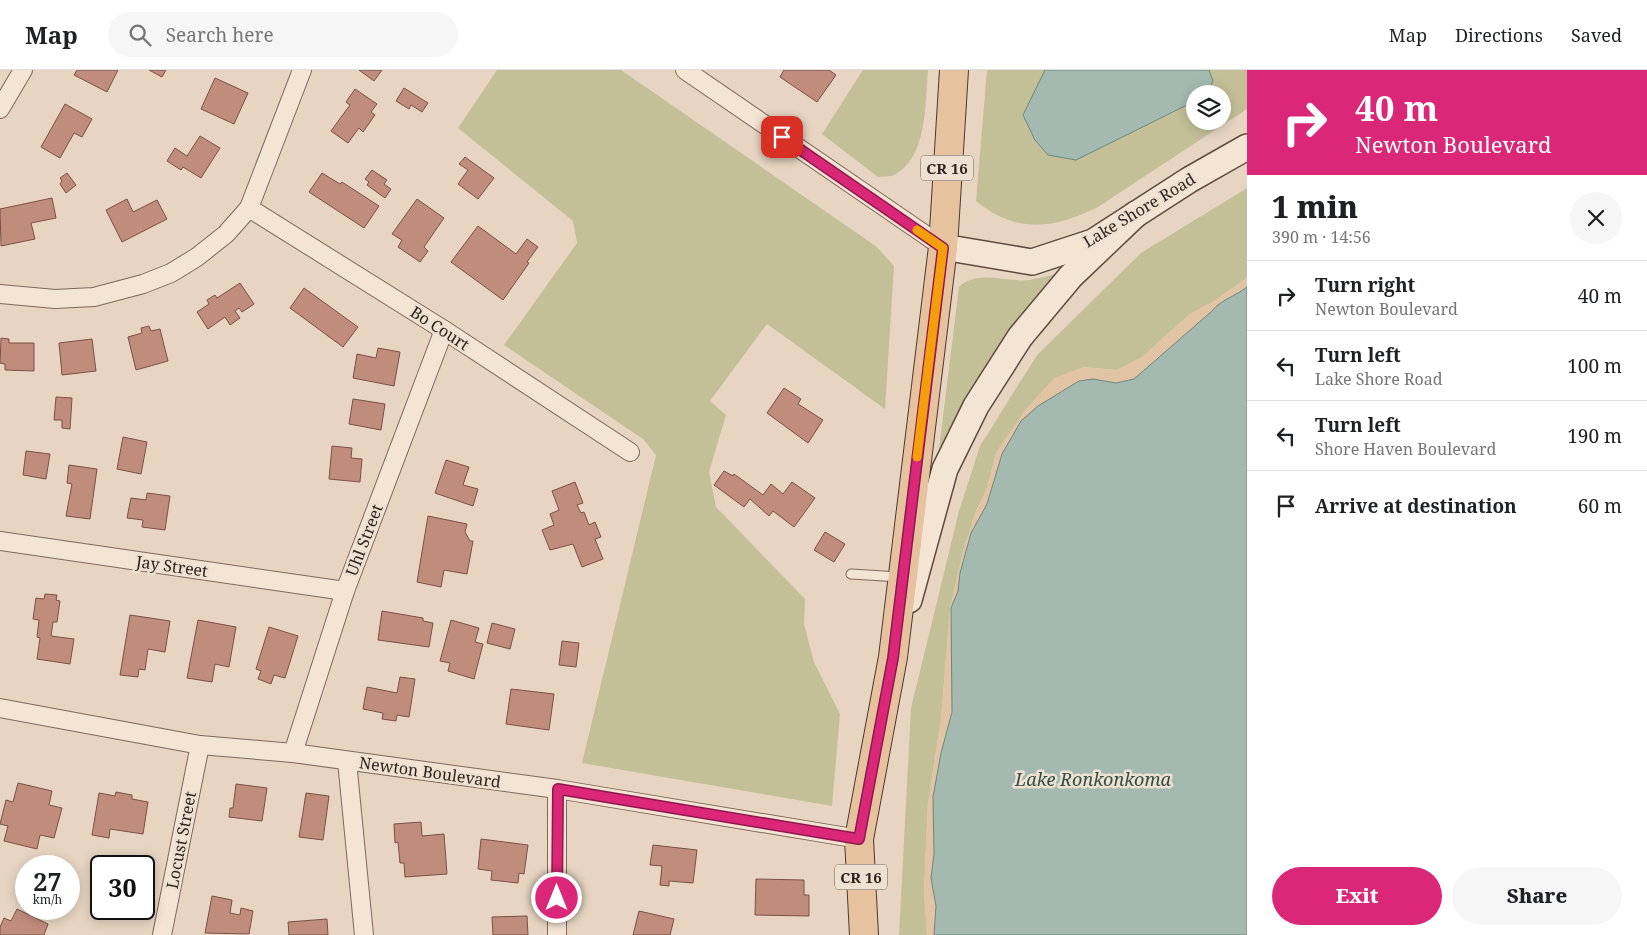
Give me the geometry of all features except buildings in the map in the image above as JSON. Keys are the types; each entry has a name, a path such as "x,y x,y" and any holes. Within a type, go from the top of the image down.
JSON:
{"main road":[{"name":"CR 16","path":"864,935 859,839 893,658 943,248 954,70"},
{"name":"Lake Shore Road","path":"943,248 1032,262 1093,242 1189,180 1247,147"},
{"path":"893,658 945,469 976,406 1020,337 1072,276 1136,214"}],"street":[{"path":"0,109 23,70"},
{"path":"0,294 55,299 94,296 143,284 171,272 198,257 226,234 249,208 302,70"},
{"path":"685,70 943,248"},
{"name":"Bo Court","path":"249,208 444,330 630,452"},
{"name":"Uhl Street","path":"292,753 345,591 444,330"},
{"name":"Jay Street","path":"0,540 345,591"},
{"name":"Newton Boulevard","path":"0,708 200,745 292,753 558,789 859,839"},
{"name":"Locust Street","path":"162,935 200,745"},
{"path":"347,760 364,935"},
{"path":"557,935 558,789"}],"lane":[{"path":"851,574 903,577"}],"shaded area":[{"path":"497,70 621,70 877,247 894,266 885,409 767,324 710,401 726,415 709,472 716,507 805,599 804,624 814,662 840,714 832,806 582,763 656,455 643,439 504,345 577,243 573,221 458,128"},
{"path":"863,70 928,70 925,113 919,143 905,167 892,176 878,177 822,134"},
{"path":"987,70 1045,70 1023,115 1103,147 1186,106 1186,130 1215,130 1098,207 1066,220 1036,225 1021,223 991,212 976,201"},
{"path":"1209,70 1247,70 1247,109 1231,120 1231,85 1211,85 1213,81"},
{"path":"1247,188 1247,278 1214,301 1190,314 1142,357 1117,370 1083,367 997,451 986,491 975,513 950,608 941,720 928,803 924,891 927,935 899,935 911,708 959,511 980,446 1037,355 1141,253"},
{"path":"1060,274 935,481 959,287 975,279 1030,280"}],"sand":[{"path":"1247,278 1247,287 1215,307 1134,379 1116,383 1093,379 1021,421 1002,454 987,504 971,533 964,555 958,591 951,608 952,712 941,753 933,797 934,854 931,878 936,906 934,935 927,935 924,891 928,803 941,720 950,608 963,551 975,513 986,491 997,451 1025,410 1054,378 1083,367 1117,370 1142,357 1190,314 1214,301"}],"water":[{"path":"1045,70 1209,70 1213,81 1211,85 1186,85 1186,105 1076,160 1048,155 1035,140 1023,115"},
{"name":"Lake Ronkonkoma","path":"1247,287 1247,935 934,935 936,906 931,878 934,854 933,797 941,753 952,712 951,608 958,591 960,573 971,533 987,504 1002,454 1021,421 1038,406 1079,381 1093,379 1116,383 1134,379 1215,307"}],"slow traffic":[{"path":"917,230 943,248 917,457"}],"route":[{"path":"557,898 558,789 859,839 893,658 943,248 782,137"}]}
